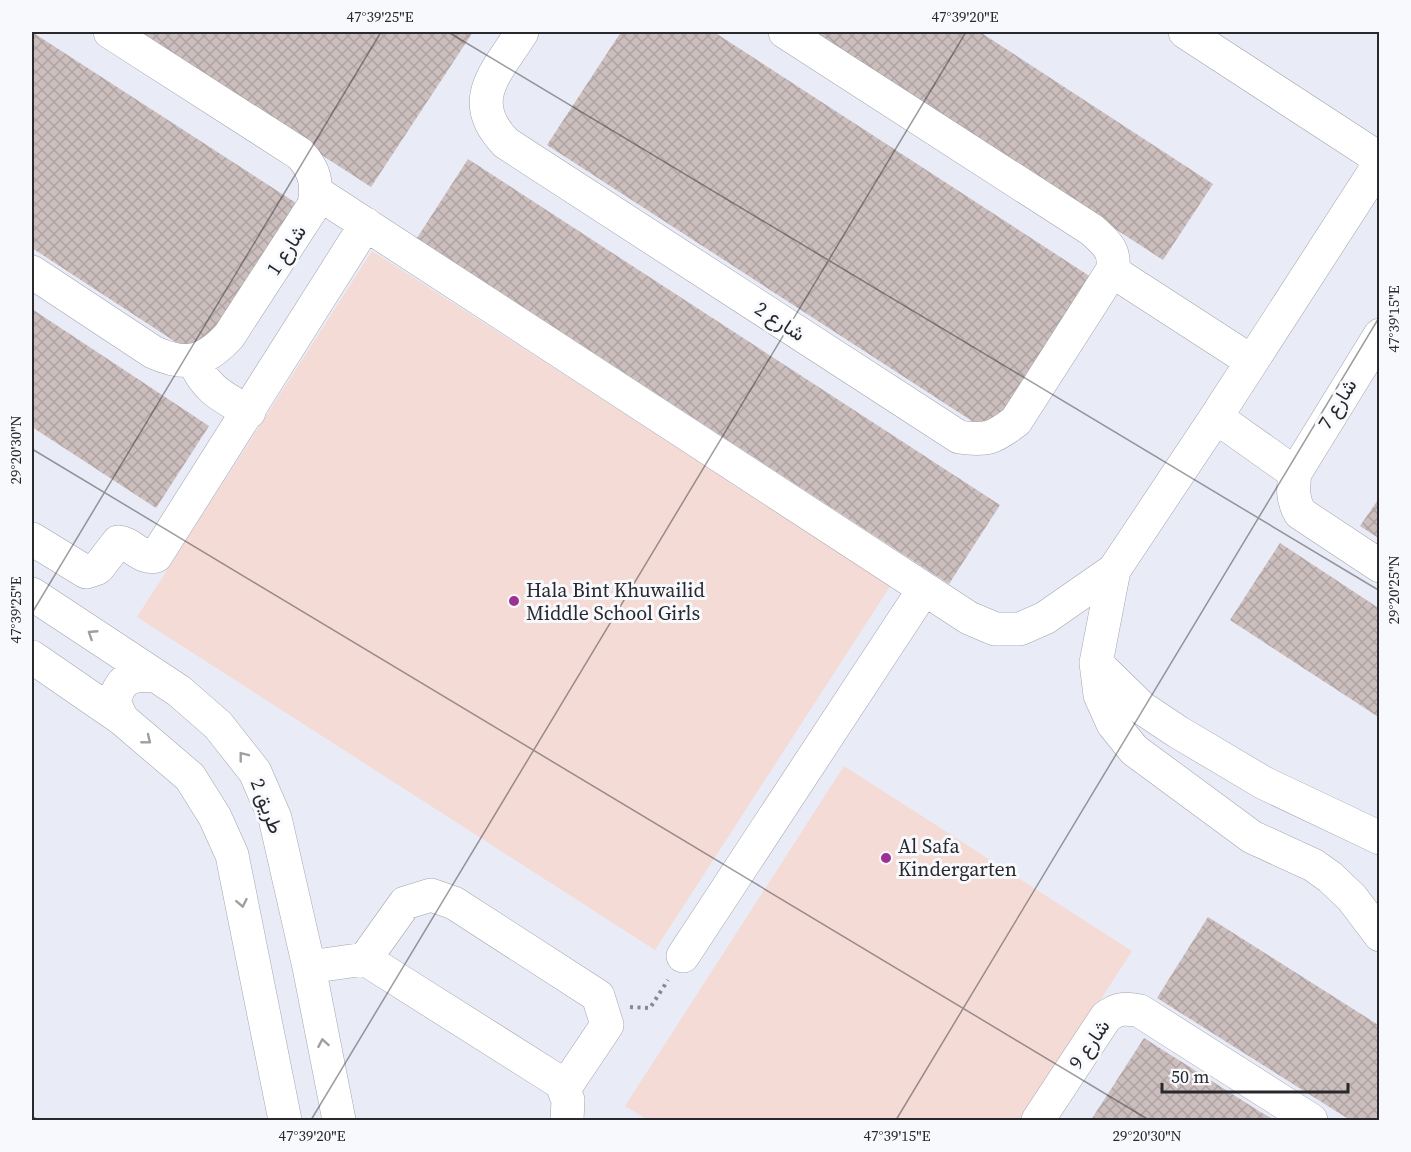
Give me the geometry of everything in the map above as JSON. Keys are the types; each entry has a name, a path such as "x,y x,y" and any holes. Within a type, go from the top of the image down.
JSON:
{"street":[{"path":"110,32 300,154 313,171 316,192 969,618 995,629 1020,629 1046,618 1114,570 1216,417 1380,161 1185,32"},
{"name":"شارع 2","path":"522,32 486,90 485,102 490,121 506,143 959,437 976,440 996,436 1016,421 1112,271"},
{"path":"785,32 1092,230 1105,241 1111,250 1115,260 1112,271 1251,361"},
{"name":"شارع 1","path":"194,361 214,352 229,336 308,216 314,205 316,192"},
{"path":"32,538 86,572 98,568 118,542 124,543 144,556 156,556 366,224"},
{"path":"32,272 153,351 173,360 194,361 202,379 209,387 249,412"},
{"name":"شارع 7","path":"1295,472 1380,335"},
{"path":"1216,417 1295,472 1292,492 1300,513 1380,566"},
{"path":"1114,570 1096,663 1100,695 1113,724 1134,750 1251,837 1313,865 1330,877 1352,897 1380,935"},
{"path":"683,956 924,589"},
{"path":"32,647 48,637 52,627 52,614 39,599"},
{"name":"طريق 2","path":"39,599 179,692 218,725 255,772 275,818 309,967 339,1120"},
{"path":"32,657 122,719 190,777 215,817 232,855 282,1108 316,1107 326,1100 331,1087"},
{"path":"1096,663 1142,708 1178,732 1264,783 1380,838"},
{"path":"122,719 114,702 119,686 136,675 156,676"},
{"path":"365,958 405,903 432,895 454,903 598,996 607,1025 566,1113"},
{"path":"309,967 365,958 561,1083 566,1113"},
{"name":"شارع 9","path":"1038,1120 1106,1017 1114,1010 1123,1008 1140,1011 1311,1120"}],"path":[{"path":"603,1007 650,1008 683,956"}],"shaded area":[{"name":"Hala Bint Khuwailid Middle School Girls","path":"372,251 891,585 655,950 137,617"},
{"name":"Al Safa Kindergarten","path":"844,766 1132,951 1023,1120 648,1120 625,1106"}],"building":[{"path":"32,32 296,203 197,356 32,248"},
{"path":"132,32 473,32 371,187"},
{"path":"621,32 714,32 1094,279 992,434 547,145"},
{"path":"812,32 980,32 1213,184 1163,260"},
{"path":"468,159 1000,505 949,584 417,238"},
{"path":"32,309 209,426 156,508 32,427"},
{"path":"1380,497 1380,539 1360,526"},
{"path":"1280,543 1380,609 1380,718 1230,620"},
{"path":"1208,917 1380,1026 1380,1120 1350,1120 1157,998"},
{"path":"1144,1038 1259,1111 1274,1120 1091,1120"}],"place":[{"name":"Hala Bint Khuwailid Middle School Girls","path":"514,601"},
{"name":"Al Safa Kindergarten","path":"886,858"}]}
